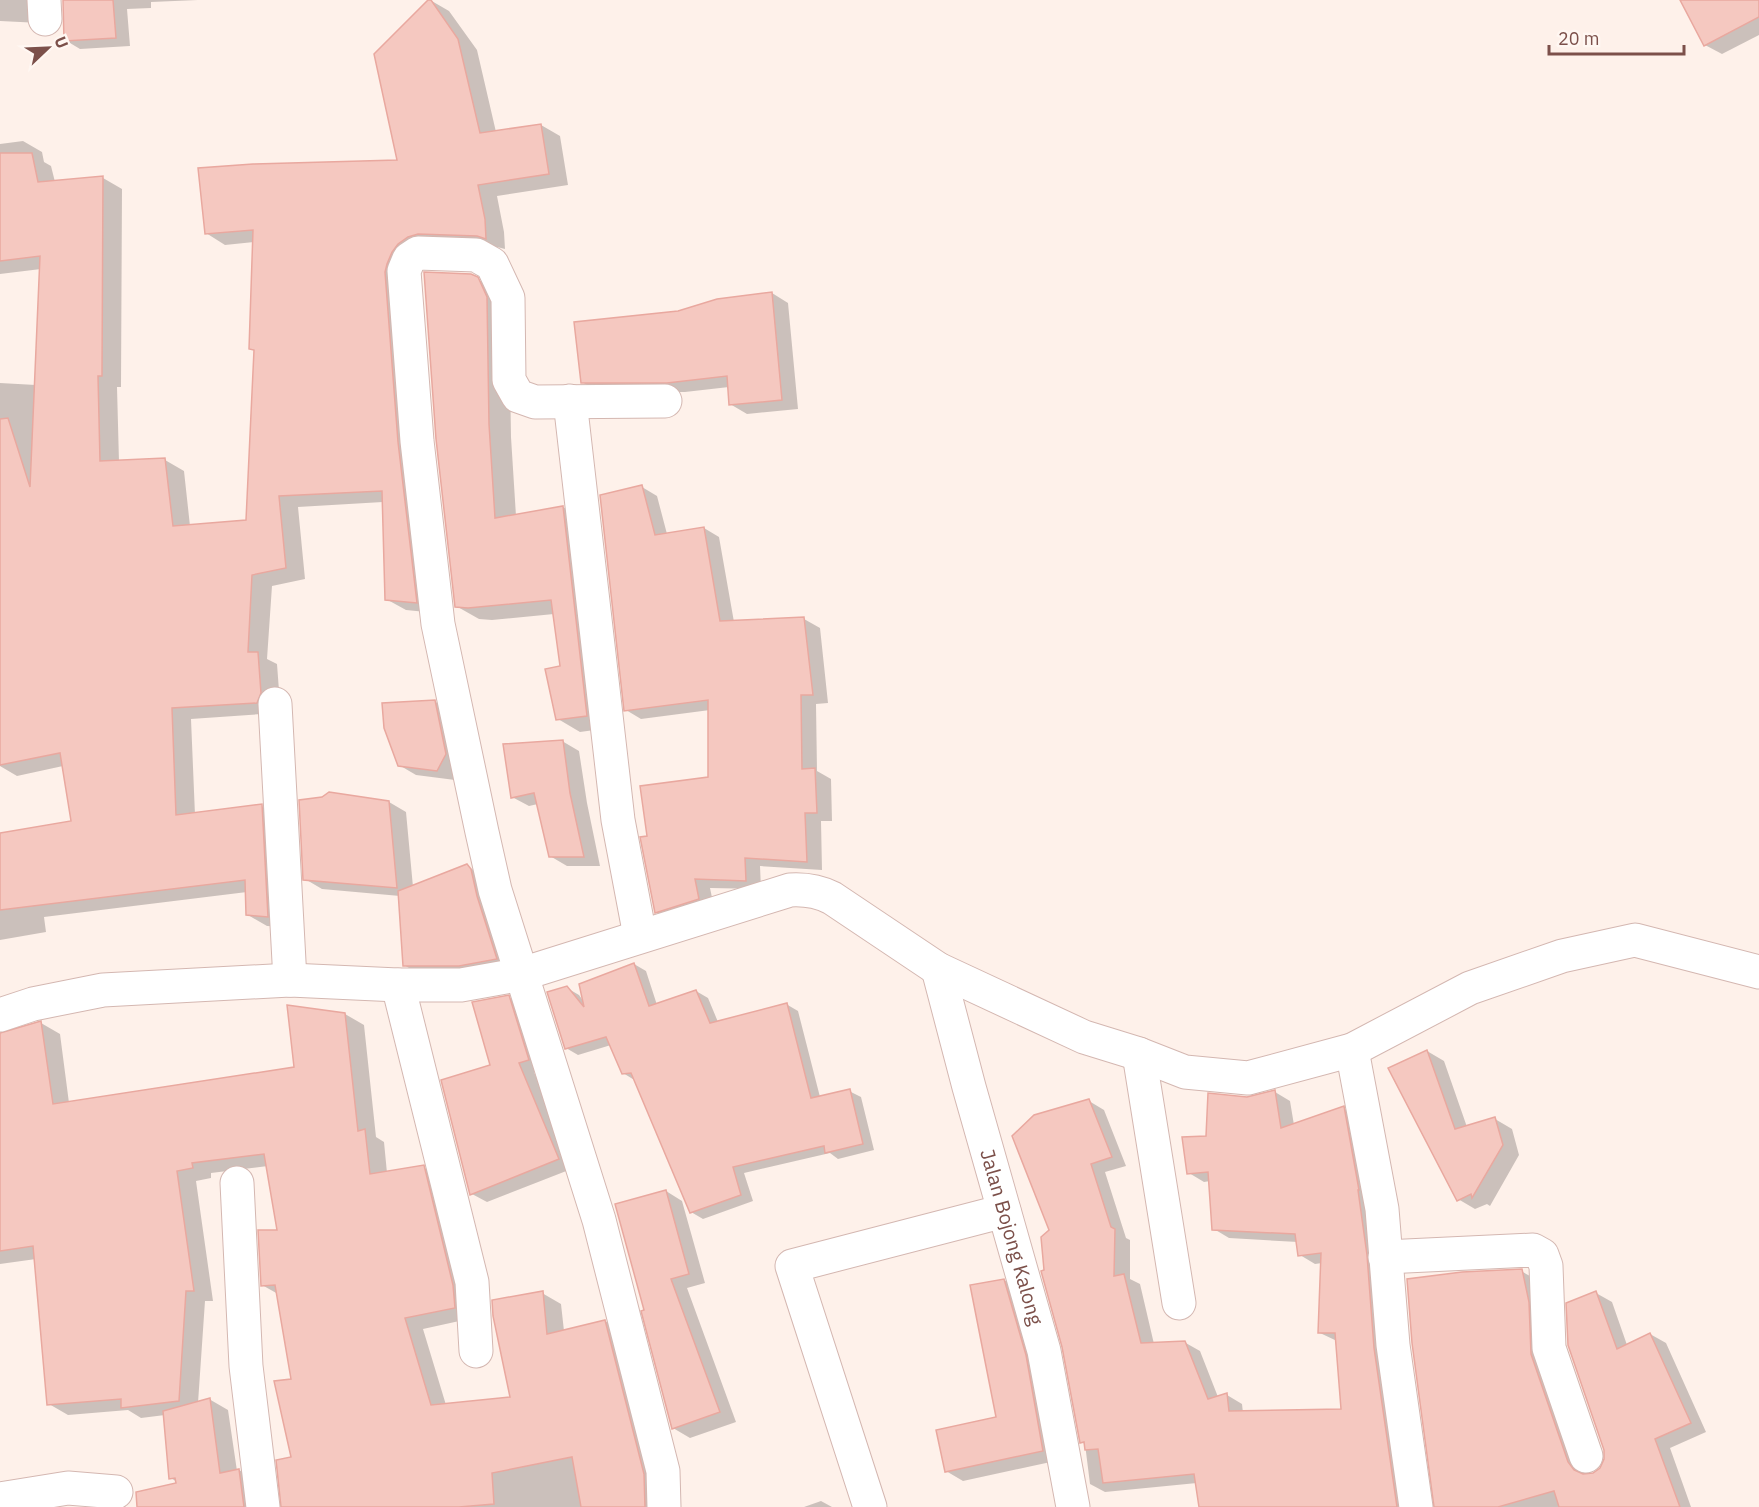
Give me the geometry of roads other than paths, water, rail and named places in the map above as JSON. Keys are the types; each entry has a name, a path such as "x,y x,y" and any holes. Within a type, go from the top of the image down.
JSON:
{"street":[{"path":"664,1507 663,1471 599,1220 495,890 438,624 416,430 404,271 409,260 418,253 476,255 492,264 508,298 509,380 518,396 535,402 665,401"},
{"path":"570,401 618,820 640,936"},
{"path":"275,704 290,980"},
{"path":"0,1015 33,1004 103,990 290,980 398,986 461,985 522,974 790,890 806,889 832,898 938,969 1084,1037 1139,1054 1185,1072 1248,1078 1352,1050 1470,988 1562,956 1635,940 1759,972"},
{"name":"Jalan Bojong Kalong","path":"938,969 1044,1351 1073,1507"},
{"path":"398,986 472,1282 476,1352"},
{"path":"1352,1050 1382,1209 1393,1345 1416,1507"},
{"path":"1139,1054 1179,1303"},
{"path":"237,1183 246,1366 263,1507"},
{"path":"870,1507 792,1266 1004,1211"},
{"path":"1385,1257 1533,1250 1542,1255 1546,1266 1549,1348 1586,1456"},
{"path":"0,1499 68,1488 116,1492"}]}
